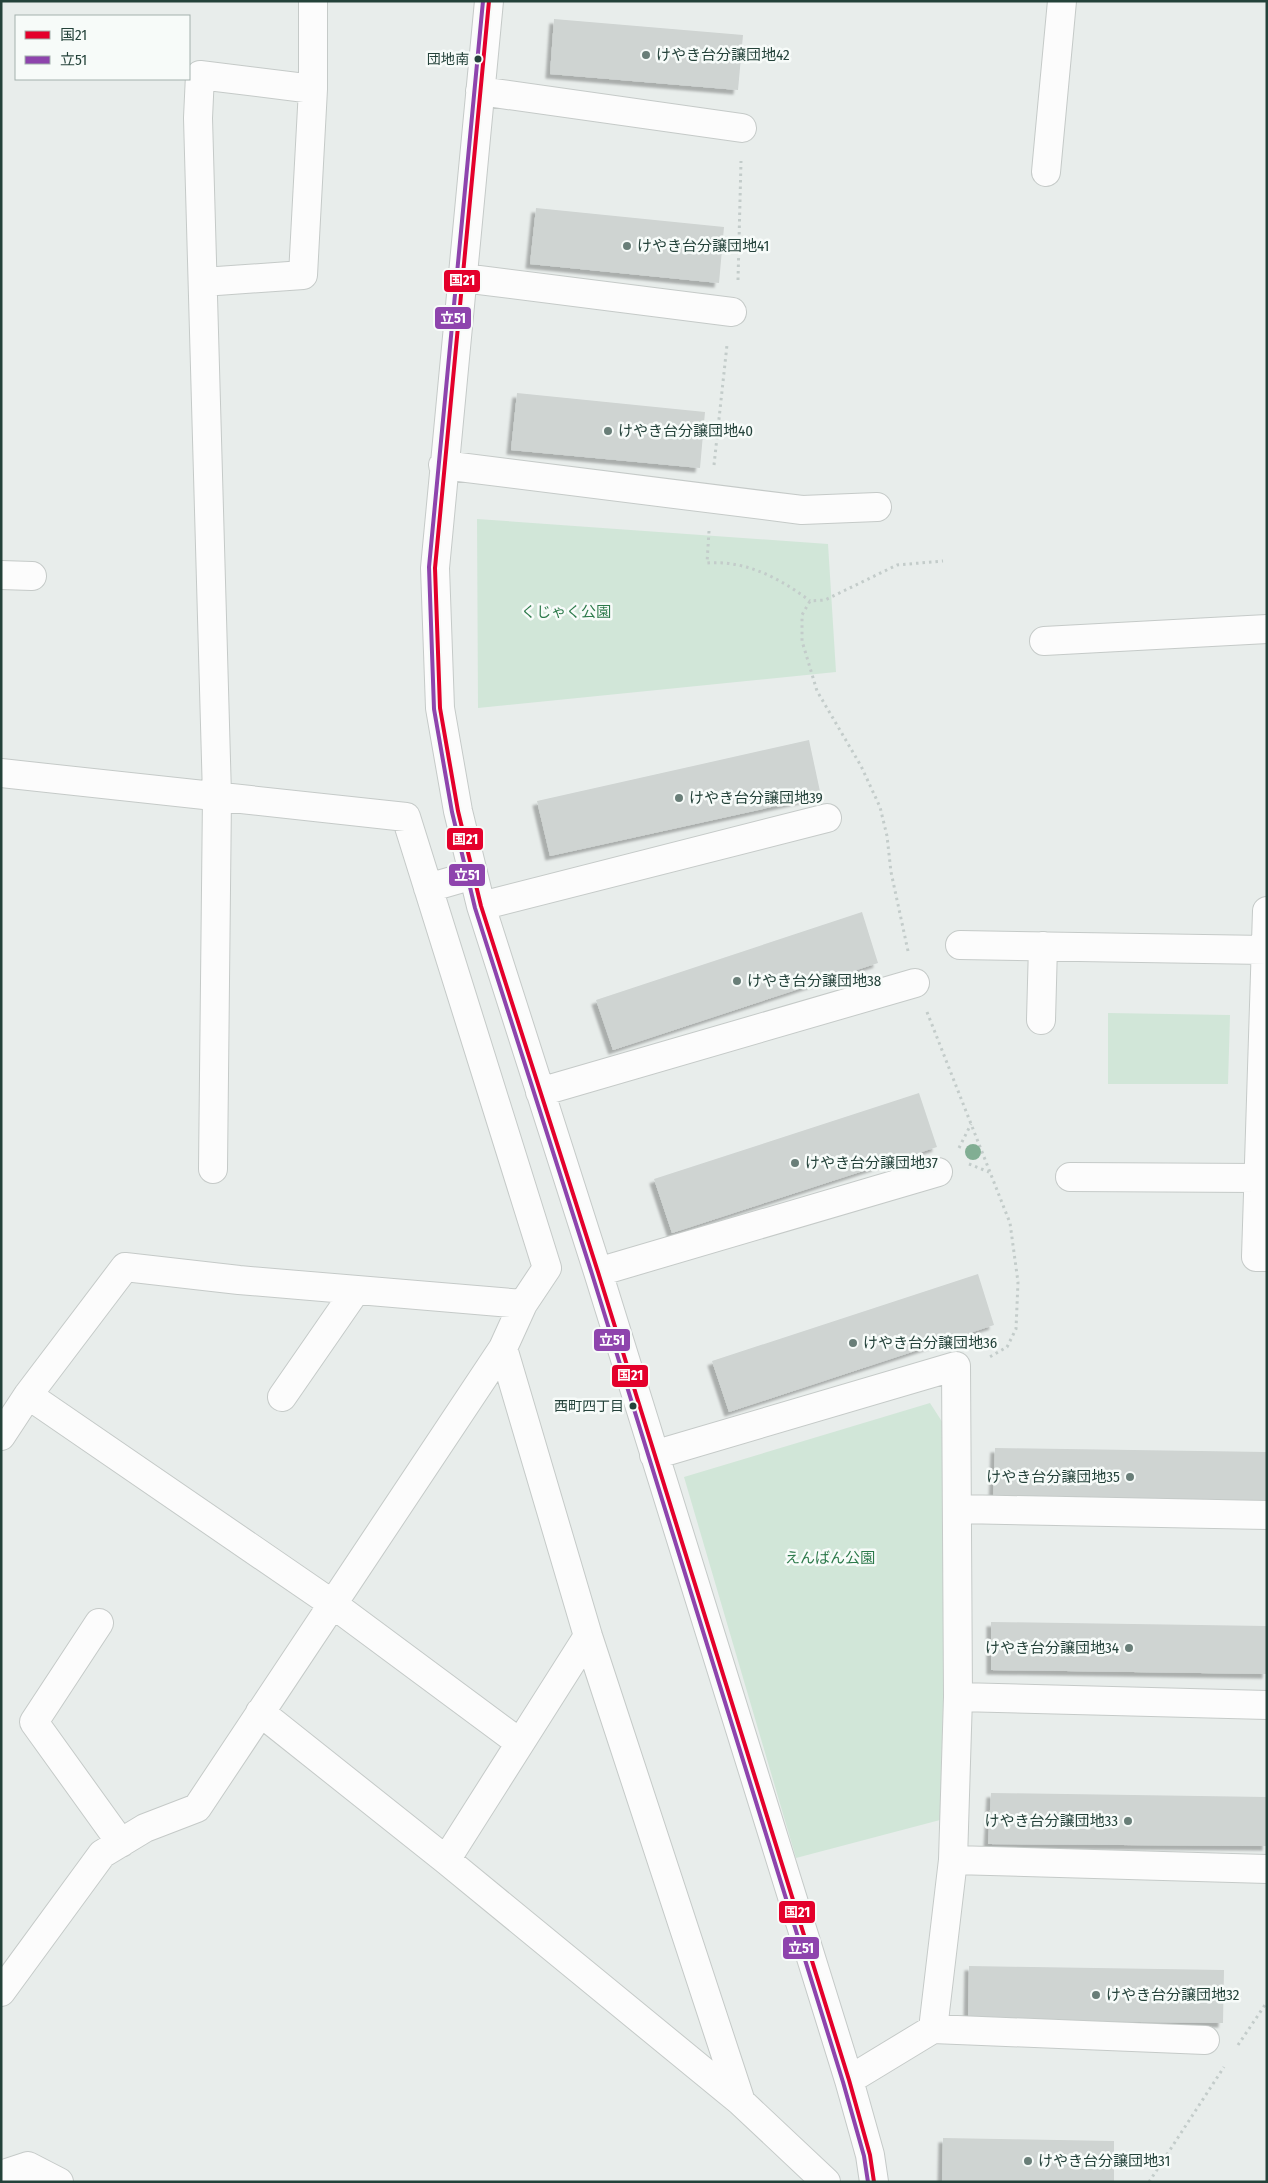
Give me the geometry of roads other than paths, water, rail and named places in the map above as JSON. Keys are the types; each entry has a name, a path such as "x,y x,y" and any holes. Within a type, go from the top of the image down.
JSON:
{"street":[{"path":"203,282 303,275 313,89 313,1"},
{"path":"489,1 443,466 436,568 440,708 458,811 481,906 598,1272 850,2080 870,2154 874,2182"},
{"path":"1046,172 1062,1"},
{"path":"213,1169 217,796 198,118 200,75 313,89"},
{"path":"480,91 742,128"},
{"path":"462,278 732,312"},
{"path":"443,466 802,510 877,507"},
{"path":"1,575 32,576"},
{"path":"1044,641 1267,628"},
{"path":"1,772 406,817 548,1268 523,1304 503,1348 334,1605 197,1808 145,1828 102,1854 1,1992"},
{"path":"481,906 827,818"},
{"path":"428,888 473,874"},
{"path":"1267,911 1256,1257 1267,1257"},
{"path":"960,945 1266,950"},
{"path":"1041,1020 1043,946"},
{"path":"540,1092 916,983"},
{"path":"598,1272 938,1172"},
{"path":"1070,1177 1258,1178"},
{"path":"1,1436 28,1395 125,1267 356,1290 523,1304"},
{"path":"282,1397 356,1290"},
{"path":"503,1348 588,1636 742,2102"},
{"path":"654,1455 956,1366 958,1697 952,1860 933,2030"},
{"path":"28,1395 334,1605 520,1743"},
{"path":"958,1510 1267,1515"},
{"path":"98,1623 34,1722 121,1843"},
{"path":"446,1860 588,1636"},
{"path":"958,1697 1267,1705"},
{"path":"260,1712 446,1860 742,2102 826,2182"},
{"path":"952,1860 1267,1869"},
{"path":"850,2080 878,2065 915,2038 933,2030 1205,2040"},
{"path":"1,2175 28,2166 59,2182"}],"place":[{"name":"けやき台分譲団地42","path":"646,55"},
{"name":"団地南","path":"478,59"},
{"name":"けやき台分譲団地41","path":"627,246"},
{"name":"けやき台分譲団地40","path":"608,431"},
{"name":"けやき台分譲団地39","path":"679,798"},
{"name":"けやき台分譲団地38","path":"737,981"},
{"name":"けやき台分譲団地37","path":"795,1163"},
{"name":"けやき台分譲団地36","path":"853,1343"},
{"name":"西町四丁目","path":"633,1406"},
{"name":"けやき台分譲団地35","path":"1130,1477"},
{"name":"けやき台分譲団地34","path":"1129,1648"},
{"name":"けやき台分譲団地33","path":"1128,1821"},
{"name":"けやき台分譲団地32","path":"1096,1995"},
{"name":"けやき台分譲団地31","path":"1028,2161"}],"park label":[{"name":"くじゃく公園","path":"566,612"},
{"name":"えんばん公園","path":"830,1558"}]}
